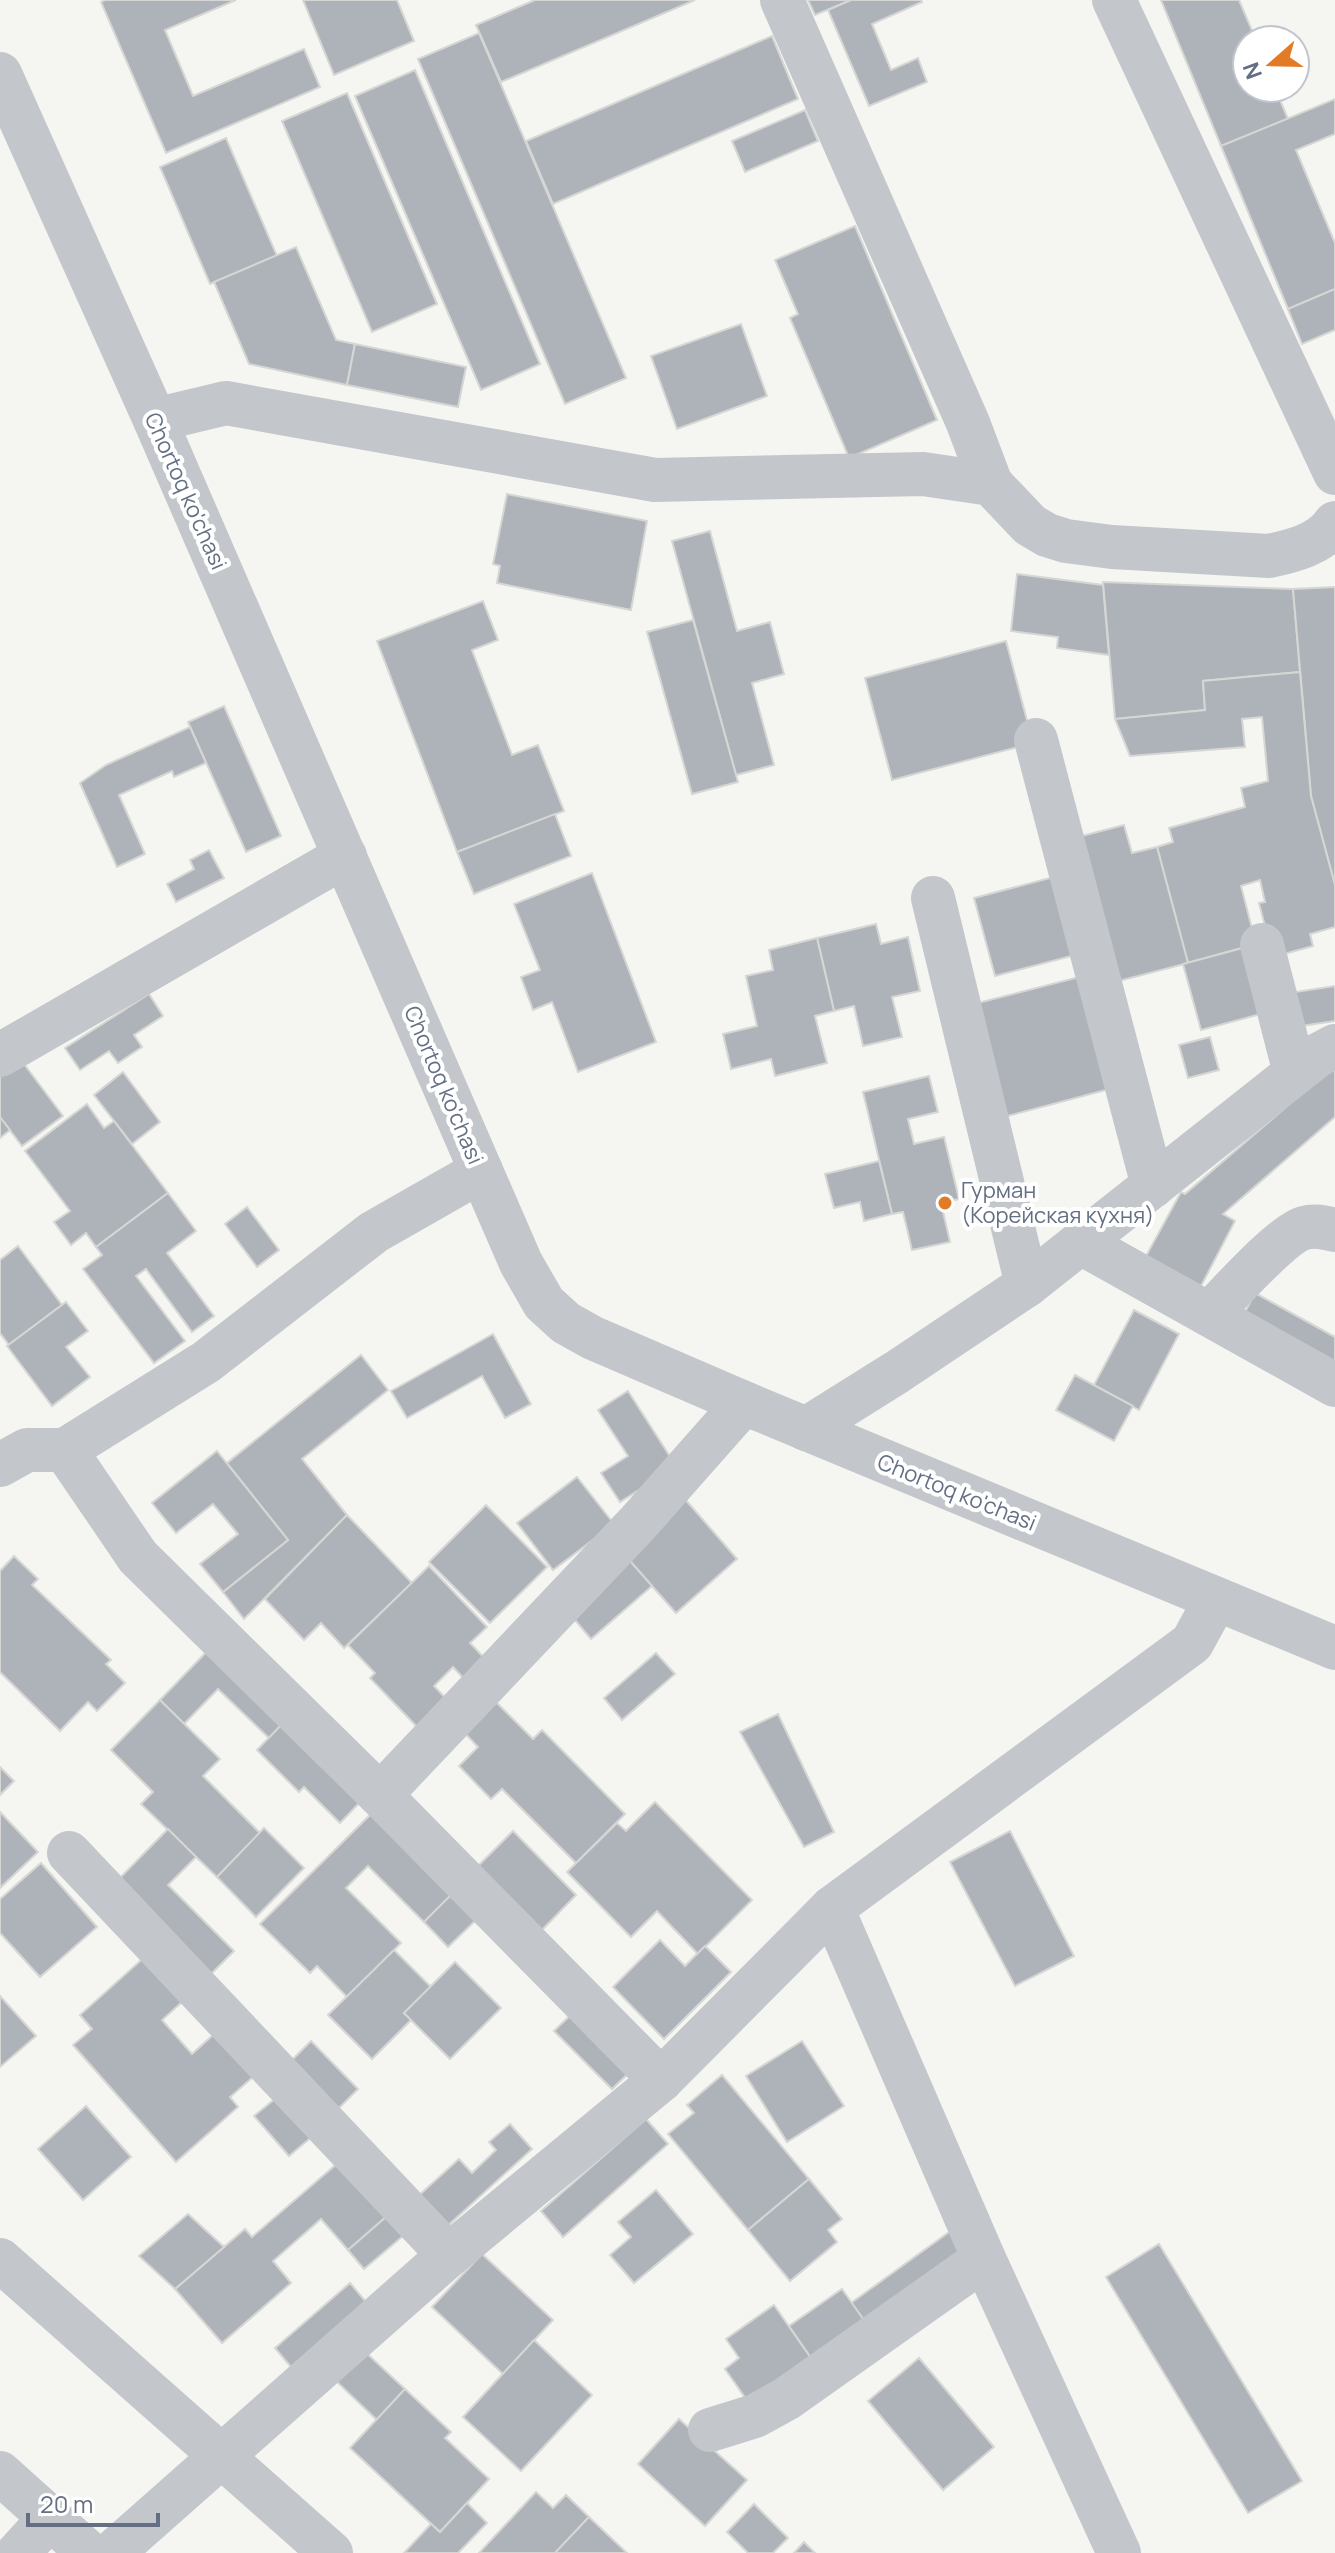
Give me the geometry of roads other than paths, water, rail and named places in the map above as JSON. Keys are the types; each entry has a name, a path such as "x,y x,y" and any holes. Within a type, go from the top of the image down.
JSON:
{"street":[{"path":"782,0 968,423 991,484 1030,525 1066,541 1112,547 1269,556 1293,551 1328,536"},
{"path":"1114,0 1335,473"},
{"name":"Chortoq ko'chasi","path":"0,74 155,420 521,1263 544,1303 566,1323 593,1338 1335,1648"},
{"path":"155,420 226,403 655,480 923,474 991,484"},
{"path":"1036,740 1153,1186"},
{"path":"0,1055 345,856"},
{"path":"933,898 1027,1285"},
{"path":"1262,945 1295,1073"},
{"path":"806,1429 1027,1285 1318,1055 1335,1046"},
{"path":"0,1465 27,1450 65,1450 206,1362 374,1232 481,1171"},
{"path":"1209,1314 1282,1242 1301,1228 1320,1226 1335,1230"},
{"path":"1081,1243 1335,1385"},
{"path":"380,1795 637,1524 744,1403"},
{"path":"65,1450 138,1557 380,1795 661,2080"},
{"path":"112,2553 449,2255 661,2080 832,1908 1192,1643 1216,1599"},
{"path":"69,1853 449,2255"},
{"path":"832,1908 984,2259 1119,2553"},
{"path":"710,2430 755,2416 786,2399 984,2259"},
{"path":"0,2260 331,2553"},
{"path":"0,2473 89,2553"},
{"path":"18,2553 50,2518"}],"place":[{"name":"Гурман (Корейская кухня)","path":"945,1203"}]}
